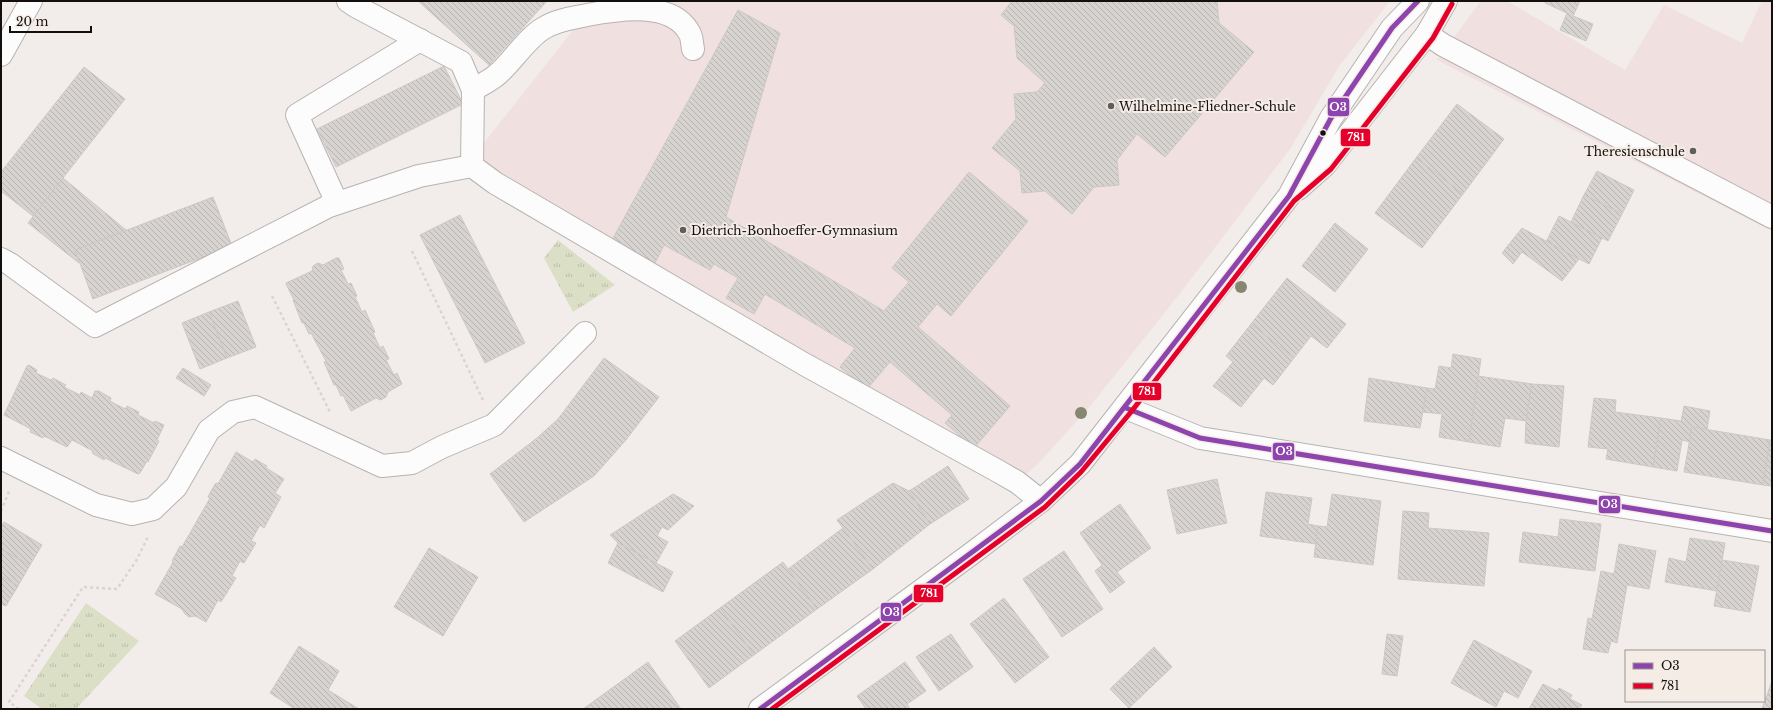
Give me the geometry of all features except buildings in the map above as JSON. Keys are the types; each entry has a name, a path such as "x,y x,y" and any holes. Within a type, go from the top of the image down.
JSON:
{"street":[{"path":"1,55 31,1"},
{"path":"348,1 461,62 473,90 472,166"},
{"path":"760,709 1041,501 1080,464 1126,408 1289,196 1335,112 1392,28 1418,1"},
{"path":"1289,196 1325,165 1427,34 1446,1"},
{"path":"473,90 500,72 541,29 548,25 604,12 632,9 657,9 674,16 691,34 693,49"},
{"path":"1427,34 1443,45 1772,217"},
{"path":"337,203 297,115 420,40"},
{"path":"1,259 95,326 337,203 420,176 472,166 495,183 804,364 1017,482 1041,501"},
{"path":"1,458 96,505 132,514 153,509 176,487 209,430 233,412 255,407 382,466 412,463 442,447 494,425 585,333"},
{"path":"1126,408 1200,438 1772,531"}],"path":[{"path":"412,251 494,425"},
{"path":"272,296 332,417 323,439"},
{"path":"18,709 9,702 83,587 117,589 136,561 147,539 132,514"}],"shaded area":[{"path":"596,1 1390,1 1340,65 1290,149 1181,292 1091,405 1038,464 1017,482 461,172"},
{"name":"Theresienschule","path":"1481,1 1507,1 1625,70 1664,5 1742,43 1762,1 1772,1 1772,231 1437,60"}],"green space":[{"path":"558,240 615,285 573,312 544,258"},
{"path":"86,603 139,641 76,709 42,709 24,696"}],"transit line":[{"name":"O3","path":"760,709 1041,501 1080,464 1289,196 1331,118 1392,28 1418,1"},
{"name":"781","path":"772,709 1045,507 1081,472 1131,412 1294,201 1331,169 1433,38 1452,4"},
{"name":"O3","path":"1126,408 1200,438 1772,531"}],"place":[{"name":"Wilhelmine-Fliedner-Schule","path":"1111,106"},
{"name":"Theresienschule","path":"1693,151"},
{"name":"Dietrich-Bonhoeffer-Gymnasium","path":"683,230"}]}
